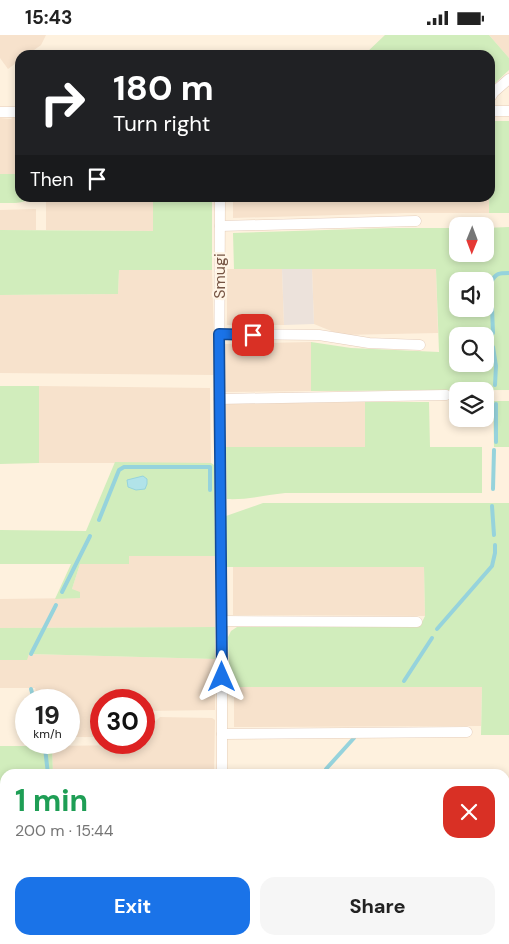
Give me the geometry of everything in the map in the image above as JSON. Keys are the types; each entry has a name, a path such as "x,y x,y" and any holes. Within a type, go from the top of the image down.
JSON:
{"street":[{"path":"495,92 509,79"},
{"path":"495,111 509,111"},
{"path":"0,112 15,112"},
{"name":"Smugi","path":"220,202 219,399 222,769"},
{"path":"220,226 416,221"},
{"path":"219,334 319,335 369,343 420,345"},
{"path":"219,399 446,395"},
{"path":"222,621 417,622"},
{"path":"222,734 467,732"}],"shaded area":[{"path":"0,35 46,35 41,45 34,50 15,50 15,64 8,69 0,58"},
{"path":"489,35 509,35 509,58"},
{"path":"15,116 15,174 0,174 0,118 11,119"},
{"path":"46,202 153,202 153,231 46,230"},
{"path":"233,202 489,202 489,213 405,213 233,218"},
{"path":"36,209 36,230 0,230 0,210"},
{"path":"227,269 282,269 284,325 227,325"},
{"path":"282,269 312,269 314,324 284,325"},
{"path":"312,269 436,269 438,333 341,335 314,324"},
{"path":"119,270 212,270 215,375 0,373 0,295 118,294"},
{"path":"311,342 311,391 225,392 224,344"},
{"path":"39,386 210,388 211,463 39,463"},
{"path":"365,402 365,447 226,447 225,404"},
{"path":"129,556 215,556 215,627 0,628 0,599 80,598 72,589 80,564 128,564"},
{"path":"233,567 424,567 425,616 233,615"},
{"path":"29,654 215,659 215,710 155,711 155,689 90,689 90,737 80,737 80,689 0,688 0,660 26,660"},
{"path":"234,687 482,687 481,726 234,727"},
{"path":"160,717 212,718 215,720 214,769 53,769 52,754 80,754 80,746 90,746 90,754 155,754 155,722"}],"green space":[{"path":"385,35 489,35 509,58 509,70 495,83 495,50 369,50"},
{"path":"495,121 509,121 509,213 489,213 489,202 495,202"},
{"path":"0,174 15,174 15,202 21,202 0,203"},
{"path":"153,202 212,202 212,270 119,270 118,294 0,295 0,230 153,231"},
{"path":"509,227 509,390 494,390 494,382 449,382 449,390 311,391 311,342 351,348 439,352 436,269 234,269 233,233 449,228 449,263 494,263 494,228"},
{"path":"0,386 39,386 39,463 0,464"},
{"path":"494,401 509,401 509,447 494,447"},
{"path":"365,402 429,402 430,447 482,447 482,493 285,493 227,499 226,447 365,447"},
{"path":"115,462 211,463 214,465 215,556 129,556 129,564 80,564 72,589 80,592 80,598 55,599 71,564 0,564 0,530 86,531"},
{"path":"263,503 509,503 509,735 481,735 482,687 230,687 228,637 231,631 237,627 420,626 425,616 424,567 226,567 226,516"},
{"path":"215,627 215,659 29,654 27,660 0,660 0,628"},
{"path":"0,746 15,746 15,754 52,754 53,769 0,769"}],"water":[{"path":"143,476 147,479 145,489 136,490 128,487 127,480"}],"waterway":[{"path":"493,327 491,282 498,274 509,273"},
{"path":"494,353 496,366 495,385"},
{"path":"496,404 496,442"},
{"path":"493,489 494,450"},
{"path":"99,520 119,470 124,467 210,467 210,490"},
{"path":"492,506 494,535"},
{"path":"62,592 90,536"},
{"path":"437,629 492,566 495,545"},
{"path":"31,654 56,605"},
{"path":"404,681 432,638"},
{"path":"326,769 354,738"},
{"path":"46,754 47,769"}],"route":[{"path":"222,677 219,334 253,335"}]}
